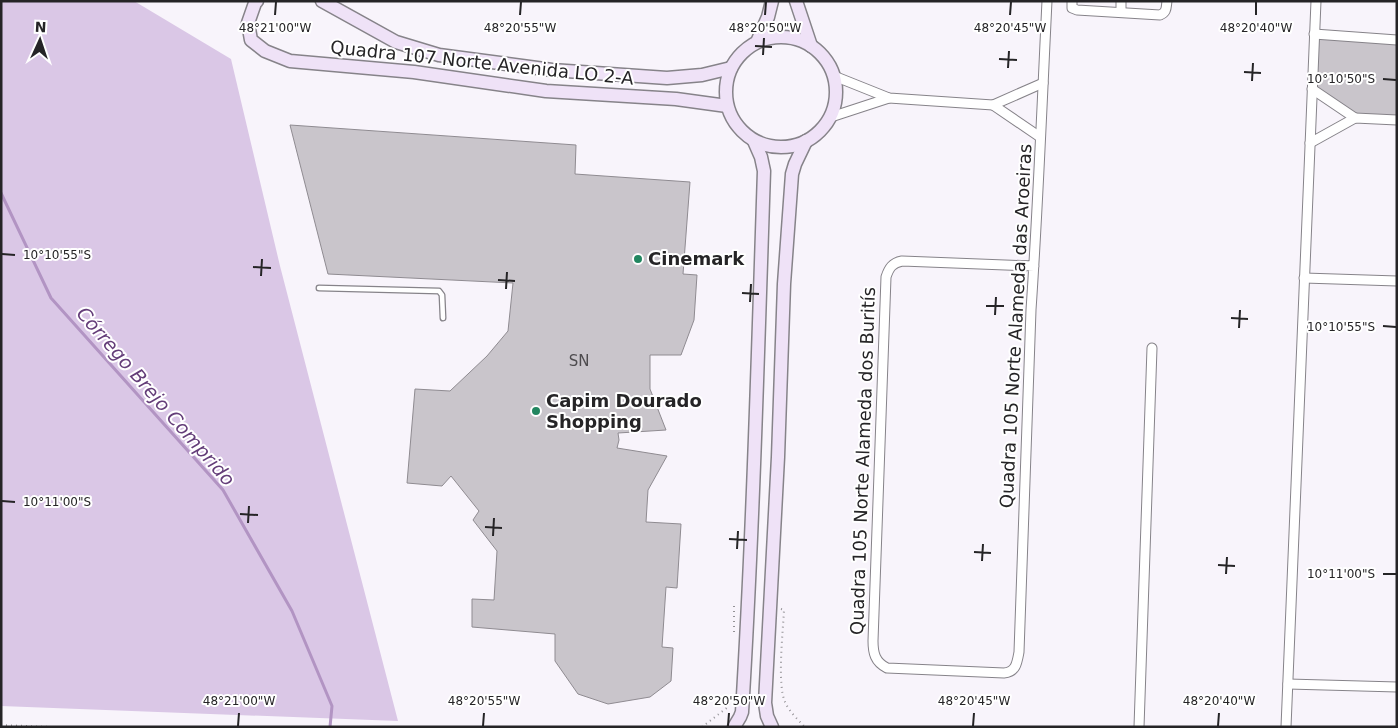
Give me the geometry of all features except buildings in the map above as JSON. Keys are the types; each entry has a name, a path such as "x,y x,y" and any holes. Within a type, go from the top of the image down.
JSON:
{"street":[{"name":"Quadra 107 Norte Avenida LO 2-A","path":"322,1 396,42 439,55 552,70 667,78 702,75 731,68"},
{"path":"757,42 768,17 772,1"},
{"path":"796,1 811,46"},
{"name":"Quadra 105 Norte Alameda das Aroeiras","path":"1019,652 1031,310 1047,1"},
{"path":"1072,1 1072,8 1077,10 1160,14 1166,10 1166,1"},
{"path":"1121,1 1121,12"},
{"path":"1286,727 1316,1"},
{"name":"Quadra 107 Norte Avenida LO 2-A","path":"255,2 248,23 251,40 265,51 290,60 414,72 546,91 676,100 727,106"},
{"path":"1314,34 1397,40"},
{"path":"775,37 794,39 811,46 825,59 834,76 835,104 831,117 820,131 806,141 780,148 754,141 742,132 732,120 727,106 726,86 731,68 742,53 757,42 775,37"},
{"path":"834,76 889,98 993,105 1043,83"},
{"path":"1312,89 1355,118 1397,120"},
{"path":"831,117 889,98"},
{"path":"993,105 1040,137"},
{"path":"1310,143 1355,118"},
{"path":"734,727 740,717 742,702 752,526 759,331 764,171 761,157 754,141"},
{"path":"772,727 765,703 778,457 784,284 792,174 806,141"},
{"name":"Quadra 105 Norte Alameda dos Buritís","path":"1019,652 1015,668 1004,673 892,669 882,665 873,652 886,277 888,270 895,263 902,261 1034,266"},
{"path":"1304,278 1397,281"},
{"path":"1139,727 1152,348"},
{"path":"1288,684 1397,688"}],"lane":[{"path":"319,288 439,291 442,295 443,318"}],"path":[{"path":"1,724 51,727"}],"shaded area":[{"path":"1,1 134,1 231,59 280,266 398,721 1,706"}],"waterway":[{"name":"Córrego Brejo Comprido","path":"1,193 51,298 223,490 292,611 332,706 330,727"}],"place":[{"name":"Cinemark","path":"638,259"},
{"name":"Capim Dourado Shopping","path":"536,411"}]}
